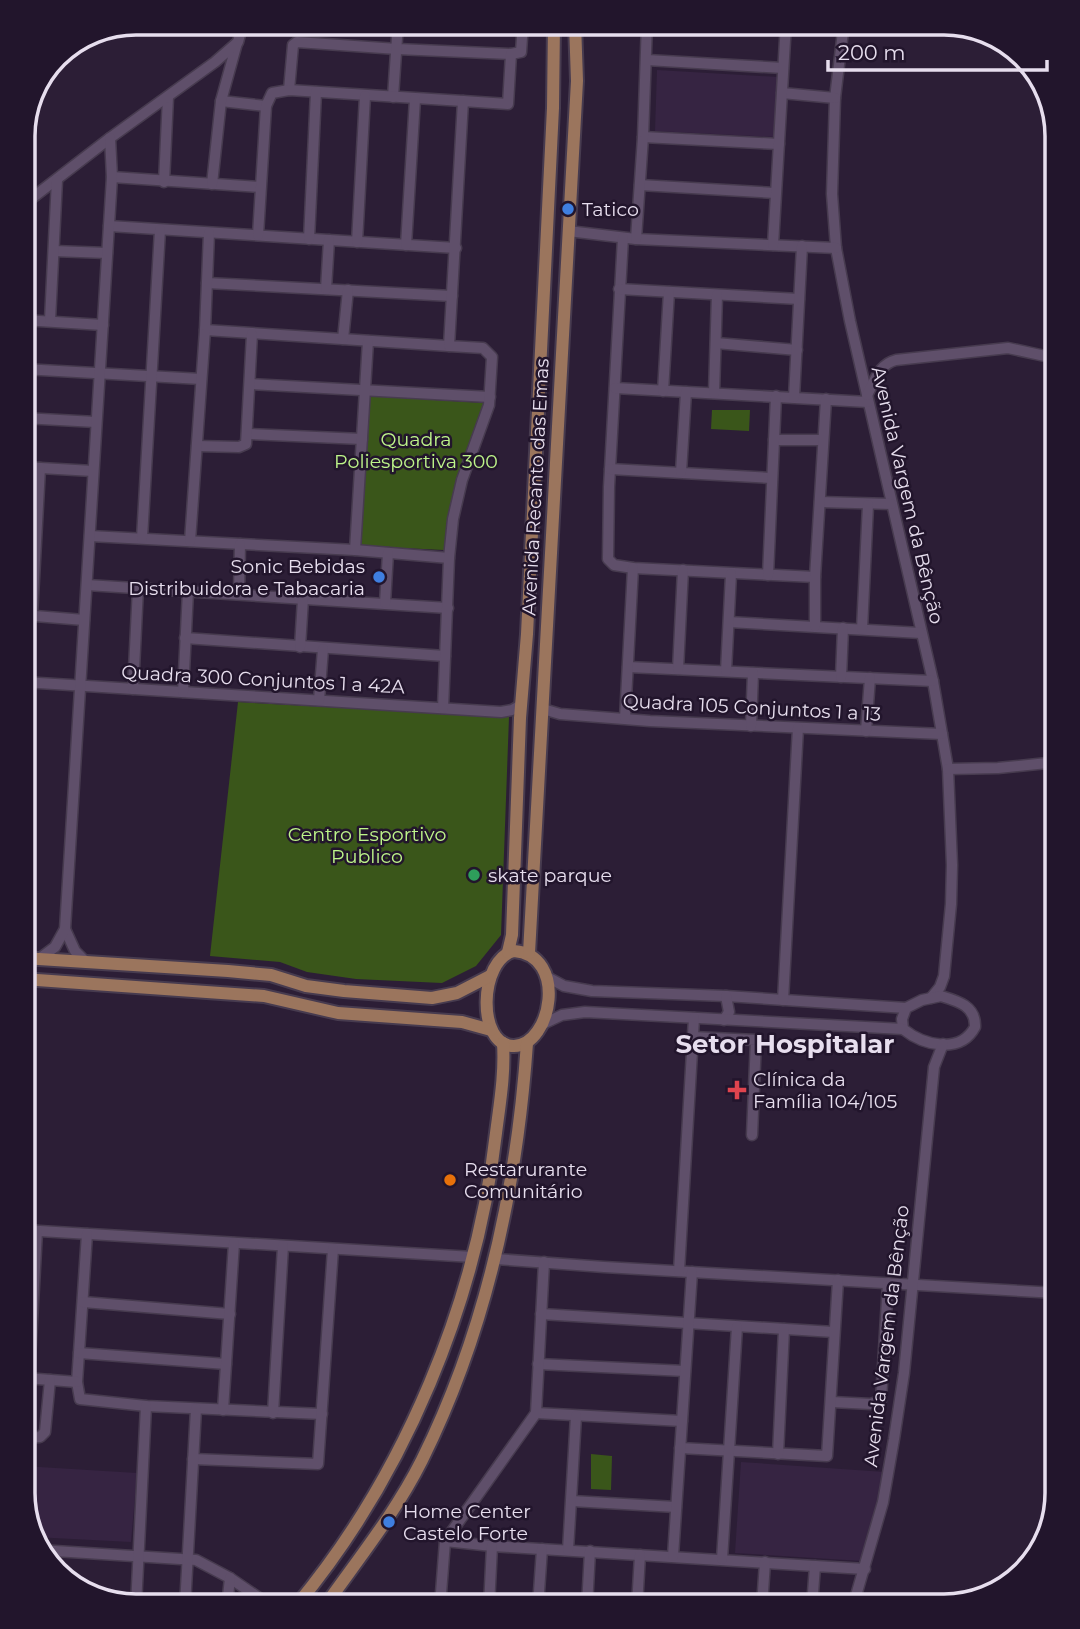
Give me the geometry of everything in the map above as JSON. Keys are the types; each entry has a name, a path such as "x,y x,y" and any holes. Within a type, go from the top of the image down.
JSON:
{"main road":[{"name":"Avenida Recanto das Emas","path":"508,952 512,935 520,711 527,634 553,108 554,35"},
{"name":"Avenida Recanto das Emas","path":"529,953 575,113 575,35"},
{"path":"553,108 560,121 570,120 575,113"},
{"path":"551,142 558,133 569,136 572,142"},
{"path":"527,634 534,641 547,637"},
{"path":"524,658 530,651 538,651 545,660"},
{"path":"523,681 544,676"},
{"path":"35,959 260,974 306,986 432,998 457,993 490,976 508,952 529,953 538,959 547,977 548,1000 542,1024 527,1043 514,1167 496,1258 465,1357 436,1430 416,1471 385,1525 334,1594"},
{"path":"35,967 39,959"},
{"path":"86,962 92,972 88,983"},
{"path":"35,973 37,980 264,996 328,1012 462,1023 491,1030"},
{"path":"490,976 486,1005 491,1030 503,1043 513,1046 527,1043"},
{"path":"307,1594 395,1457 435,1373 473,1257 494,1157 504,1065 503,1043"},
{"path":"494,1157 502,1169 509,1170 514,1167"},
{"path":"488,1186 499,1180 510,1188"},
{"path":"415,1417 420,1430 429,1433 436,1430"},
{"path":"395,1457 401,1453 412,1455 416,1461 416,1471"},
{"path":"334,1555 348,1558 349,1573"}],"street":[{"path":"212,184 221,101 240,35"},
{"path":"393,97 398,35"},
{"path":"289,90 295,42 511,54 521,52 522,35"},
{"path":"636,239 647,35"},
{"path":"773,245 785,35"},
{"name":"Avenida Vargem da Bênção","path":"843,35 835,98 832,194 836,248 850,321 933,681 948,769 952,865 944,976 940,988 931,998"},
{"path":"35,196 238,42"},
{"path":"258,235 266,106 272,93 289,90 508,104 511,54"},
{"path":"647,60 783,68"},
{"path":"215,62 227,73"},
{"path":"309,239 316,92"},
{"path":"782,93 835,98"},
{"path":"357,242 365,96"},
{"path":"164,181 168,97"},
{"path":"406,245 415,99"},
{"path":"221,101 266,106"},
{"path":"449,346 463,101"},
{"path":"643,137 779,144"},
{"path":"39,959 55,947 65,929 113,177 110,138"},
{"path":"113,177 260,187"},
{"path":"50,320 57,180"},
{"path":"640,185 775,192"},
{"path":"109,226 456,248"},
{"path":"142,538 160,230"},
{"path":"568,231 636,239 836,248"},
{"path":"190,541 209,233"},
{"path":"623,238 606,554 609,561 614,565 633,568 815,578"},
{"path":"326,289 329,240"},
{"path":"794,397 802,246"},
{"path":"54,251 107,253"},
{"path":"207,283 452,296"},
{"path":"619,289 800,299"},
{"path":"343,339 348,290"},
{"path":"663,391 669,292"},
{"path":"714,393 717,295"},
{"path":"35,320 103,325"},
{"path":"205,330 483,348 491,354 487,413 455,503 449,558 443,708"},
{"path":"197,446 244,446 248,434 252,334"},
{"path":"355,550 368,341"},
{"path":"716,343 797,350"},
{"path":"615,388 868,399 881,367 886,362 1008,348 1045,356"},
{"path":"35,370 201,379"},
{"path":"250,384 490,397"},
{"path":"681,472 686,392"},
{"path":"768,575 776,396"},
{"path":"815,626 815,578 826,399"},
{"path":"35,419 96,422"},
{"path":"248,434 362,439"},
{"path":"774,440 823,440"},
{"path":"35,468 93,471"},
{"path":"35,530 40,468"},
{"path":"610,469 771,478"},
{"path":"820,502 891,504"},
{"path":"863,629 868,505"},
{"path":"90,536 355,550 449,558"},
{"path":"239,594 240,544"},
{"path":"386,603 388,553"},
{"path":"625,719 633,568"},
{"path":"678,669 683,570"},
{"path":"726,671 731,574"},
{"path":"87,585 448,608"},
{"path":"133,689 138,588"},
{"path":"183,692 188,592"},
{"path":"300,647 303,599"},
{"path":"35,616 85,620"},
{"path":"729,622 921,633"},
{"path":"841,677 843,628"},
{"path":"186,638 445,656"},
{"path":"319,700 323,649"},
{"path":"628,667 933,681"},
{"path":"751,726 754,673"},
{"path":"866,731 870,678"},
{"name":"Quadra 300 Conjuntos 1 a 42A","path":"35,683 501,712 520,711"},
{"name":"Quadra 105 Conjuntos 1 a 13","path":"543,713 942,734"},
{"path":"783,1000 798,728"},
{"path":"948,769 1045,763"},
{"path":"65,929 75,951 86,962"},
{"name":"Avenida Vargem da Bênção","path":"944,976 948,992 954,1000"},
{"path":"542,1024 562,1015 585,1012 904,1029 918,1040 931,1044 965,1039 975,1027 972,1013 966,1005 941,996 922,1000 905,1009 726,996 580,990 564,986 547,977"},
{"path":"659,1016 655,1007 662,995"},
{"path":"724,1020 729,1012 726,996"},
{"path":"904,1029 902,1019 905,1009"},
{"path":"679,1271 694,1018"},
{"path":"693,1037 756,1040 752,1135"},
{"name":"Avenida Vargem da Bênção","path":"857,1594 883,1502 904,1373 934,1067 931,1044"},
{"name":"Avenida Vargem da Bênção","path":"934,1067 943,1044"},
{"path":"35,1258 37,1231 473,1257"},
{"path":"87,1234 77,1382 78,1397 82,1401 322,1414"},
{"path":"223,1410 234,1243"},
{"path":"273,1413 283,1246"},
{"path":"193,1459 316,1466 319,1461 333,1249"},
{"path":"496,1258 1045,1292"},
{"path":"441,1594 445,1541 536,1413 544,1262"},
{"path":"673,1556 692,1272"},
{"path":"680,1448 826,1457 832,1402 838,1280"},
{"path":"832,1402 871,1404 881,1400 888,1283"},
{"path":"83,1302 230,1314"},
{"path":"541,1314 834,1332"},
{"path":"722,1559 737,1327"},
{"path":"779,1454 785,1329"},
{"path":"79,1353 226,1364"},
{"path":"538,1364 685,1371"},
{"path":"35,1379 77,1382"},
{"path":"35,1437 45,1432 50,1380"},
{"path":"136,1594 146,1406"},
{"path":"186,1594 196,1409"},
{"path":"536,1413 682,1420"},
{"path":"568,1550 576,1416"},
{"path":"572,1501 676,1507"},
{"path":"445,1541 865,1569"},
{"path":"490,1594 492,1546"},
{"path":"539,1594 542,1549"},
{"path":"54,1551 188,1559 201,1562 253,1594"},
{"path":"588,1594 590,1551"},
{"path":"638,1594 640,1555"},
{"path":"763,1594 765,1562"},
{"path":"813,1594 815,1566"},
{"path":"228,1594 230,1578"}],"shaded area":[{"path":"657,70 778,77 775,137 655,131"},
{"path":"741,1462 885,1472 862,1561 735,1553"},
{"path":"35,1467 137,1473 131,1542 46,1538 36,1506"}],"green space":[{"name":"Quadra Poliesportiva 300","path":"369,396 484,403 452,503 444,550 359,546"},
{"path":"712,410 750,410 749,431 711,429"},
{"name":"Centro Esportivo Publico","path":"238,702 509,717 501,935 476,966 442,983 356,979 307,972 280,962 210,956"},
{"path":"591,1454 612,1456 611,1490 591,1489"}],"place":[{"name":"Tatico","path":"568,209"},
{"name":"Sonic Bebidas Distribuidora e Tabacaria","path":"379,577"},
{"name":"skate parque","path":"474,875"},
{"name":"Clínica da Família 104/105","path":"737,1090"},
{"name":"Restarurante Comunitário","path":"450,1180"},
{"name":"Home Center Castelo Forte","path":"389,1522"}],"district":[{"name":"Setor Hospitalar","path":"785,1044"}]}
